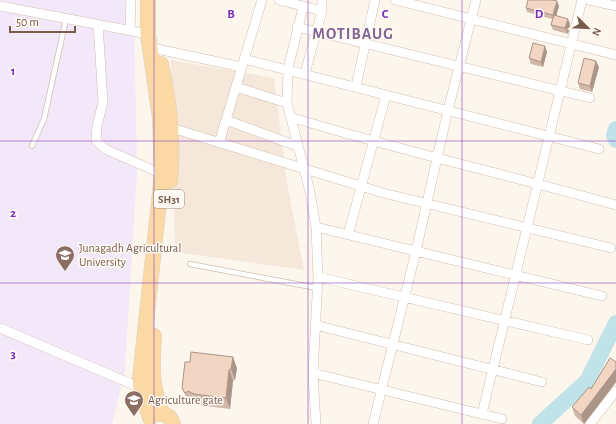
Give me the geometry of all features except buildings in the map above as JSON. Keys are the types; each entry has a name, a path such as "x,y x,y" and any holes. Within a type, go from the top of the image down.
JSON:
{"main road":[{"path":"148,0 148,34 160,118 162,174 141,361 141,388 163,421"},
{"name":"SH31","path":"155,0 157,49 168,93 172,128 172,159 152,368 156,398 163,421"}],"street":[{"path":"130,30 131,0"},
{"path":"219,143 262,0"},
{"path":"279,0 322,12"},
{"path":"305,73 322,12 322,0"},
{"path":"356,86 375,0"},
{"path":"395,0 616,55"},
{"path":"373,424 416,251 448,110 476,0"},
{"path":"482,414 582,0"},
{"path":"589,0 616,6"},
{"path":"0,6 148,34"},
{"path":"303,7 288,69 287,103 310,192 316,227 318,277 313,373 317,424"},
{"path":"98,24 103,102 97,126 96,140 105,149 162,174"},
{"path":"297,27 590,98"},
{"path":"157,49 288,69 599,149"},
{"path":"236,87 287,103"},
{"path":"348,234 386,95"},
{"path":"290,118 373,142 438,157 616,205"},
{"path":"226,120 297,146"},
{"path":"172,128 360,187 527,229 611,248"},
{"path":"316,227 602,296"},
{"path":"318,277 405,296 588,340"},
{"path":"315,324 542,382"},
{"path":"0,328 141,388"},
{"path":"313,373 502,419"},
{"path":"590,424 616,391"}],"lane":[{"path":"32,146 44,119 66,19"},
{"path":"190,264 317,288"}],"shaded area":[{"name":"Junagadh Agricultural University","path":"0,0 134,0 137,173 125,371 112,424 0,424"},
{"path":"171,60 274,78 287,183 304,270 175,252"}],"waterway":[{"path":"616,129 614,135 616,140"},
{"path":"540,424 587,381 616,323"}],"place":[{"name":"Junagadh Agricultural University","path":"65,272"},
{"name":"Agriculture gate","path":"134,417"}],"district":[{"name":"MOTIBAUG","path":"353,34"}]}
